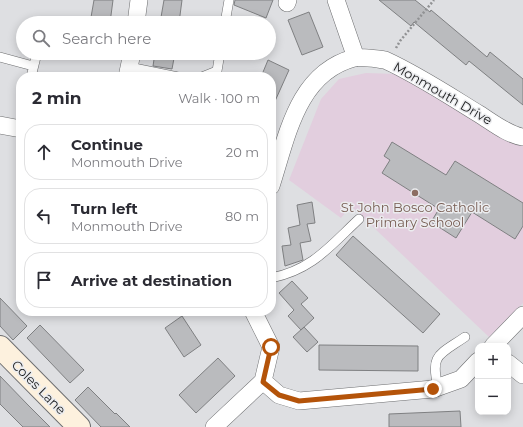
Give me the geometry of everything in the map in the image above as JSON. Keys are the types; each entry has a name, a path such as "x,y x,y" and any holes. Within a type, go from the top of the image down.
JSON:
{"street":[{"path":"137,16 139,0"},
{"path":"336,0 356,58"},
{"name":"Monmouth Drive","path":"276,168 299,104 311,86 322,74 334,66 356,58 385,60 409,71 498,126 523,137"},
{"path":"0,125 16,126"},
{"path":"496,343 523,315"},
{"path":"214,427 263,382 271,347 256,316"},
{"name":"Coles Lane","path":"0,347 79,427"},
{"path":"263,382 279,395 299,401 438,387 461,379 475,364"},
{"path":"511,365 523,375"}],"lane":[{"path":"226,16 229,0"},
{"path":"0,57 33,66"},
{"path":"32,72 35,60"},
{"path":"214,72 217,71 219,60"},
{"path":"130,61 163,72"},
{"path":"276,277 287,275 316,261 359,219"},
{"path":"438,387 434,369 438,356 465,337"}],"path":[{"path":"389,62 400,41 434,0"}],"shaded area":[{"name":"St John Bosco Catholic Primary School","path":"366,73 397,74 523,145 523,303 489,337 351,206 341,218 289,180 321,99 339,79"}],"building":[{"path":"94,0 113,0 111,16 91,16"},
{"path":"164,0 182,0 180,16 161,16"},
{"path":"235,0 273,0 267,16 261,16 234,5"},
{"path":"379,0 415,0 430,12 431,10 487,57 490,52 523,79 523,105 469,61 466,65 414,22 411,26"},
{"path":"309,12 323,47 302,55 288,20"},
{"path":"154,60 174,60 172,69 153,66"},
{"path":"268,60 289,70 276,99 276,72 263,72"},
{"path":"392,142 446,175 455,161 523,203 523,226 515,239 472,212 456,238 431,222 439,209 382,173 390,160 384,156"},
{"path":"312,202 315,223 307,224 311,241 300,243 303,260 285,266 282,246 291,245 288,228 300,225 297,205"},
{"path":"353,236 440,314 423,333 336,255"},
{"path":"292,281 308,298 301,304 314,318 301,330 288,316 294,310 279,293"},
{"path":"0,298 27,326 13,340 0,326"},
{"path":"182,316 201,345 184,357 165,328"},
{"path":"40,325 84,370 70,383 27,338"},
{"path":"304,327 318,342 307,352 293,337"},
{"path":"319,345 418,346 418,371 319,370"},
{"path":"218,358 235,376 196,413 179,395"},
{"path":"0,376 50,427 23,427 0,404"},
{"path":"88,387 130,427 101,427 75,400"},
{"path":"460,411 461,427 389,427 389,414"}],"place":[{"name":"St John Bosco Catholic Primary School","path":"415,193"}],"route":[{"path":"271,347 263,382 279,395 299,401 433,389"}]}
